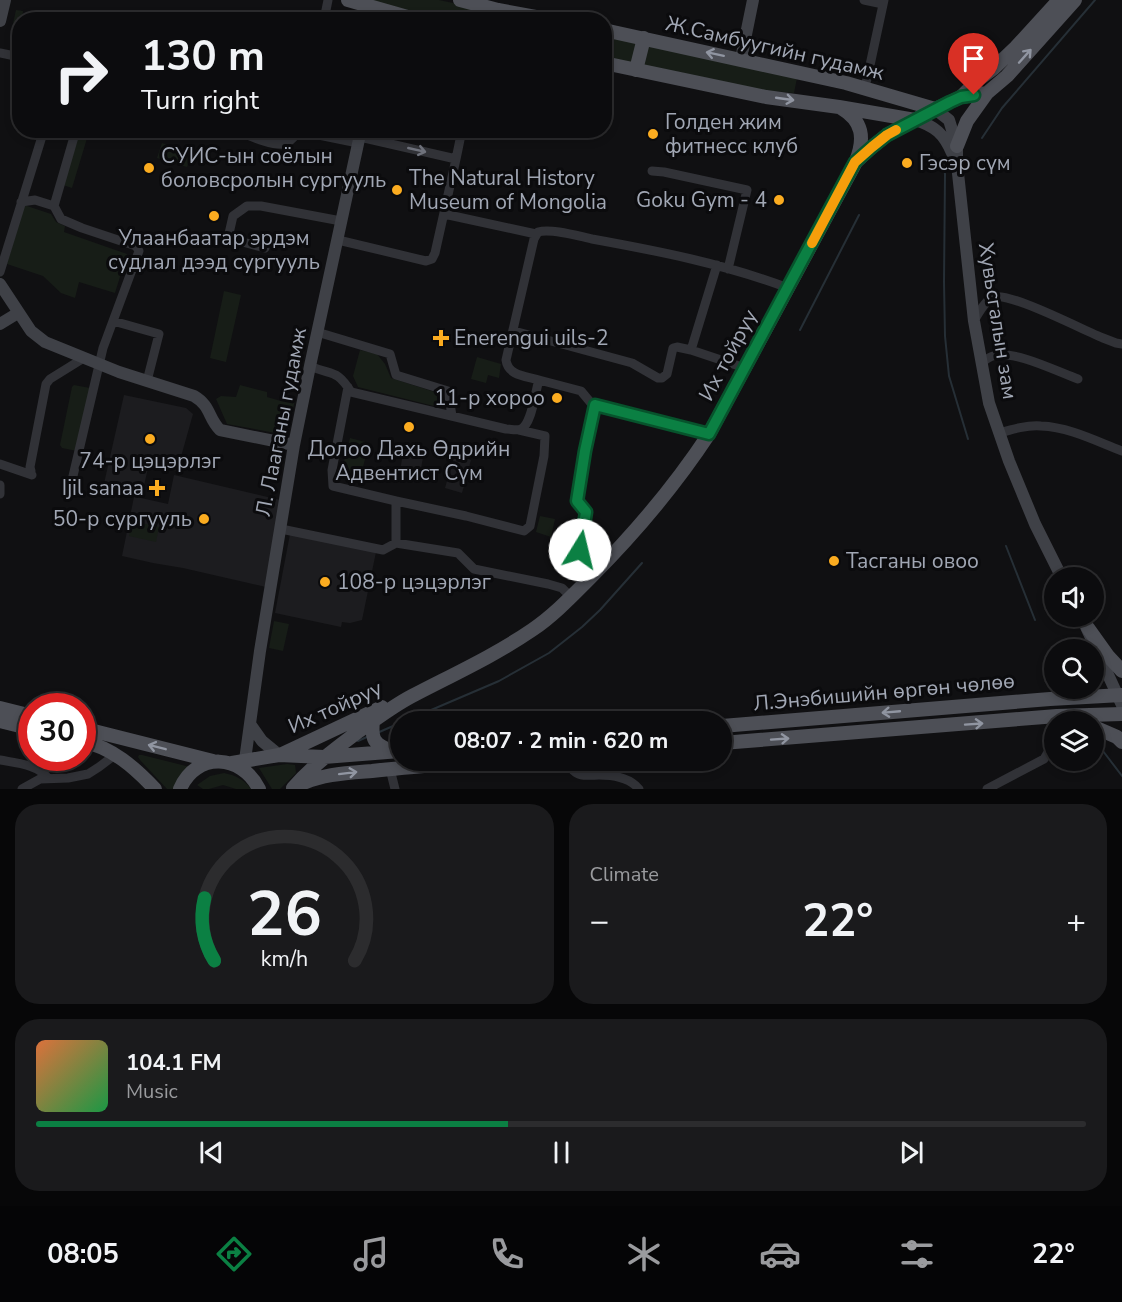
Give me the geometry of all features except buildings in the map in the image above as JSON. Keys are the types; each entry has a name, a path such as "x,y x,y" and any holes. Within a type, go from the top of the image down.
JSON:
{"main road":[{"path":"0,21 5,0"},
{"path":"348,0 380,12"},
{"path":"460,0 509,12"},
{"path":"741,59 753,0"},
{"path":"957,164 957,146 949,120 935,109 961,97 994,68 1059,0"},
{"path":"957,146 967,121 987,93 1006,76 1075,0"},
{"name":"Ж.Самбуугийн гудамж","path":"612,32 846,83 935,109"},
{"path":"636,70 644,38"},
{"name":"Ж.Самбуугийн гудамж","path":"612,65 766,97 915,120"},
{"path":"839,107 848,105 853,99 852,91 846,83"},
{"path":"891,97 938,100 987,93"},
{"path":"839,107 853,117 860,129 862,142 855,162"},
{"name":"Их тойруу","path":"213,761 238,761 279,755 324,757 409,698 514,642 534,629 571,597 612,556 658,504 709,434 855,162 887,135 935,109"},
{"path":"915,120 929,124 946,139 957,164"},
{"name":"Л. Лааганы гудамж","path":"238,761 250,724 294,445 360,138"},
{"name":"Хувьсгалын зам","path":"957,164 974,321 989,403 1009,461 1057,567"},
{"path":"0,285 31,331 45,342 82,358 194,396 203,401 220,430 294,445"},
{"path":"0,324 18,313"},
{"path":"1088,627 1122,671"},
{"path":"1104,664 1120,698"},
{"name":"Их тойруу","path":"279,755 379,708 409,698"},
{"name":"Л.Энэбишийн өргөн чөлөө","path":"1104,698 1120,698"},
{"name":"Л.Энэбишийн өргөн чөлөө","path":"732,725 1050,699"},
{"path":"0,708 18,712"},
{"name":"Л.Энэбишийн өргөн чөлөө","path":"1104,715 1122,714"},
{"name":"Л.Энэбишийн өргөн чөлөө","path":"732,742 1044,720"},
{"path":"0,721 18,726"},
{"path":"373,721 375,741 383,748 390,750"},
{"path":"250,724 262,741 279,755 294,762 300,769 296,785"},
{"path":"1104,731 1122,742"},
{"path":"96,732 213,761"},
{"path":"96,745 116,754 139,772 155,789"},
{"path":"296,785 324,757 390,752"},
{"path":"180,789 183,781 191,772 213,761"},
{"path":"238,761 254,779 259,789"},
{"path":"296,785 329,775 390,769"}],"street":[{"path":"864,0 884,2 864,88"},
{"path":"0,272 41,138"},
{"path":"54,206 74,138"},
{"path":"258,138 284,144 293,138"},
{"path":"364,138 456,159"},
{"path":"338,240 426,261 432,259 460,138"},
{"path":"652,171 747,190 728,269"},
{"path":"21,202 35,200 54,206 61,219 136,246 139,251 103,348 73,476"},
{"path":"265,248 228,238 234,216 248,206 261,206 341,221"},
{"path":"444,214 536,234 545,230 633,246 717,266 788,288"},
{"path":"536,234 506,360 507,368 539,380 582,391 595,405 709,434"},
{"path":"691,350 717,266"},
{"path":"974,321 992,298 1006,297 1103,339 1122,344"},
{"path":"113,321 159,334 147,381"},
{"path":"514,331 632,363 658,378 667,374 673,348 677,346 744,368"},
{"path":"317,332 390,354 396,375 448,391 452,416"},
{"path":"981,363 992,356 1012,356 1078,379"},
{"path":"0,464 23,473 32,473 30,467 46,384 82,358"},
{"path":"310,366 333,372 343,380 348,387 351,392 506,429 546,436 530,526 527,530 333,486 332,470 348,387"},
{"path":"519,430 528,422 539,380"},
{"path":"580,550 586,512 577,501 595,405"},
{"path":"999,433 1032,426 1051,427 1122,451"},
{"path":"0,485 0,494"},
{"path":"396,501 396,543"},
{"path":"281,529 383,550 396,543 458,553 474,569 562,588 571,597"},
{"path":"22,789 37,780 82,776 116,754"},
{"path":"987,789 1044,759"},
{"path":"0,760 37,769 44,772 48,778"},
{"path":"390,771 395,789"},
{"path":"573,771 580,775 602,775 627,780 639,789"}],"shaded area":[{"path":"364,0 439,0 495,12 410,12"},
{"path":"612,38 797,78 794,93 753,89 612,59"},
{"path":"77,138 87,138 72,188 63,185"},
{"path":"162,143 192,153 187,167 157,158"},
{"path":"24,205 51,214 56,222 65,226 64,232 127,254 115,293 79,282 75,298 61,293 43,276 7,264"},
{"path":"224,291 241,295 226,362 210,358"},
{"path":"360,350 377,354 385,364 391,378 441,394 442,408 358,387 353,376"},
{"path":"477,357 501,364 499,378 488,375 486,383 471,379"},
{"path":"74,385 90,388 77,451 62,448 60,445"},
{"path":"240,385 267,392 267,397 281,401 287,398 295,400 288,431 281,434 227,424 216,399 221,396 236,397"},
{"name":"50-р сургууль","path":"124,395 186,408 193,414 177,471 149,464 141,498 168,504 174,475 280,500 266,587 122,556 134,497 103,488"},
{"path":"350,438 369,443 359,483 340,478"},
{"path":"404,448 424,452 419,479 399,476"},
{"path":"459,453 471,460 462,493 445,488 449,474 444,472 446,466 450,467 453,455 458,456"},
{"path":"540,516 555,519 551,537 536,532"},
{"path":"132,521 159,527 156,542 129,536"},
{"name":"108-р цэцэрлэг","path":"290,534 376,552 362,620 342,622 341,627 275,613"},
{"path":"274,621 289,624 283,651 269,648"},
{"path":"139,755 190,767 176,789 167,789 140,760"},
{"path":"295,765 296,773 280,789 272,789 259,768"},
{"path":"224,773 239,778 251,789 236,789 223,785 203,789 197,785 210,776"}],"waterway":[{"path":"982,138 1002,108 1095,0"},
{"path":"943,163 945,174 945,336 949,376 968,439"},
{"path":"800,330 859,215"},
{"path":"1006,546 1035,620"},
{"path":"429,711 499,681 549,653 600,610 642,563"},
{"path":"377,733 390,727"},
{"path":"358,741 369,736"},
{"path":"1104,752 1122,776"}],"slow traffic":[{"path":"812,243 855,162 896,130"}],"place":[{"name":"Голден жим фитнесс клуб","path":"653,134"},
{"name":"Гэсэр сүм","path":"907,163"},
{"name":"СУИС-ын соёлын боловсролын сургууль","path":"149,168"},
{"name":"The Natural History Museum of Mongolia","path":"397,190"},
{"name":"Goku Gym - 4","path":"779,200"},
{"name":"Улаанбаатар эрдэм судлал дээд сургууль","path":"214,216"},
{"name":"Enerengui uils-2","path":"441,338"},
{"name":"11-р хороо","path":"557,398"},
{"name":"Долоо Дахь Өдрийн Адвентист Сүм","path":"409,427"},
{"name":"74-р цэцэрлэг","path":"150,439"},
{"name":"Ijil sanaa","path":"157,488"},
{"name":"50-р сургууль","path":"204,519"},
{"name":"Тасганы овоо","path":"834,561"},
{"name":"108-р цэцэрлэг","path":"325,582"}],"route":[{"path":"580,550 586,512 577,501 595,405 709,434 855,162 887,135 950,102 974,95"}]}
